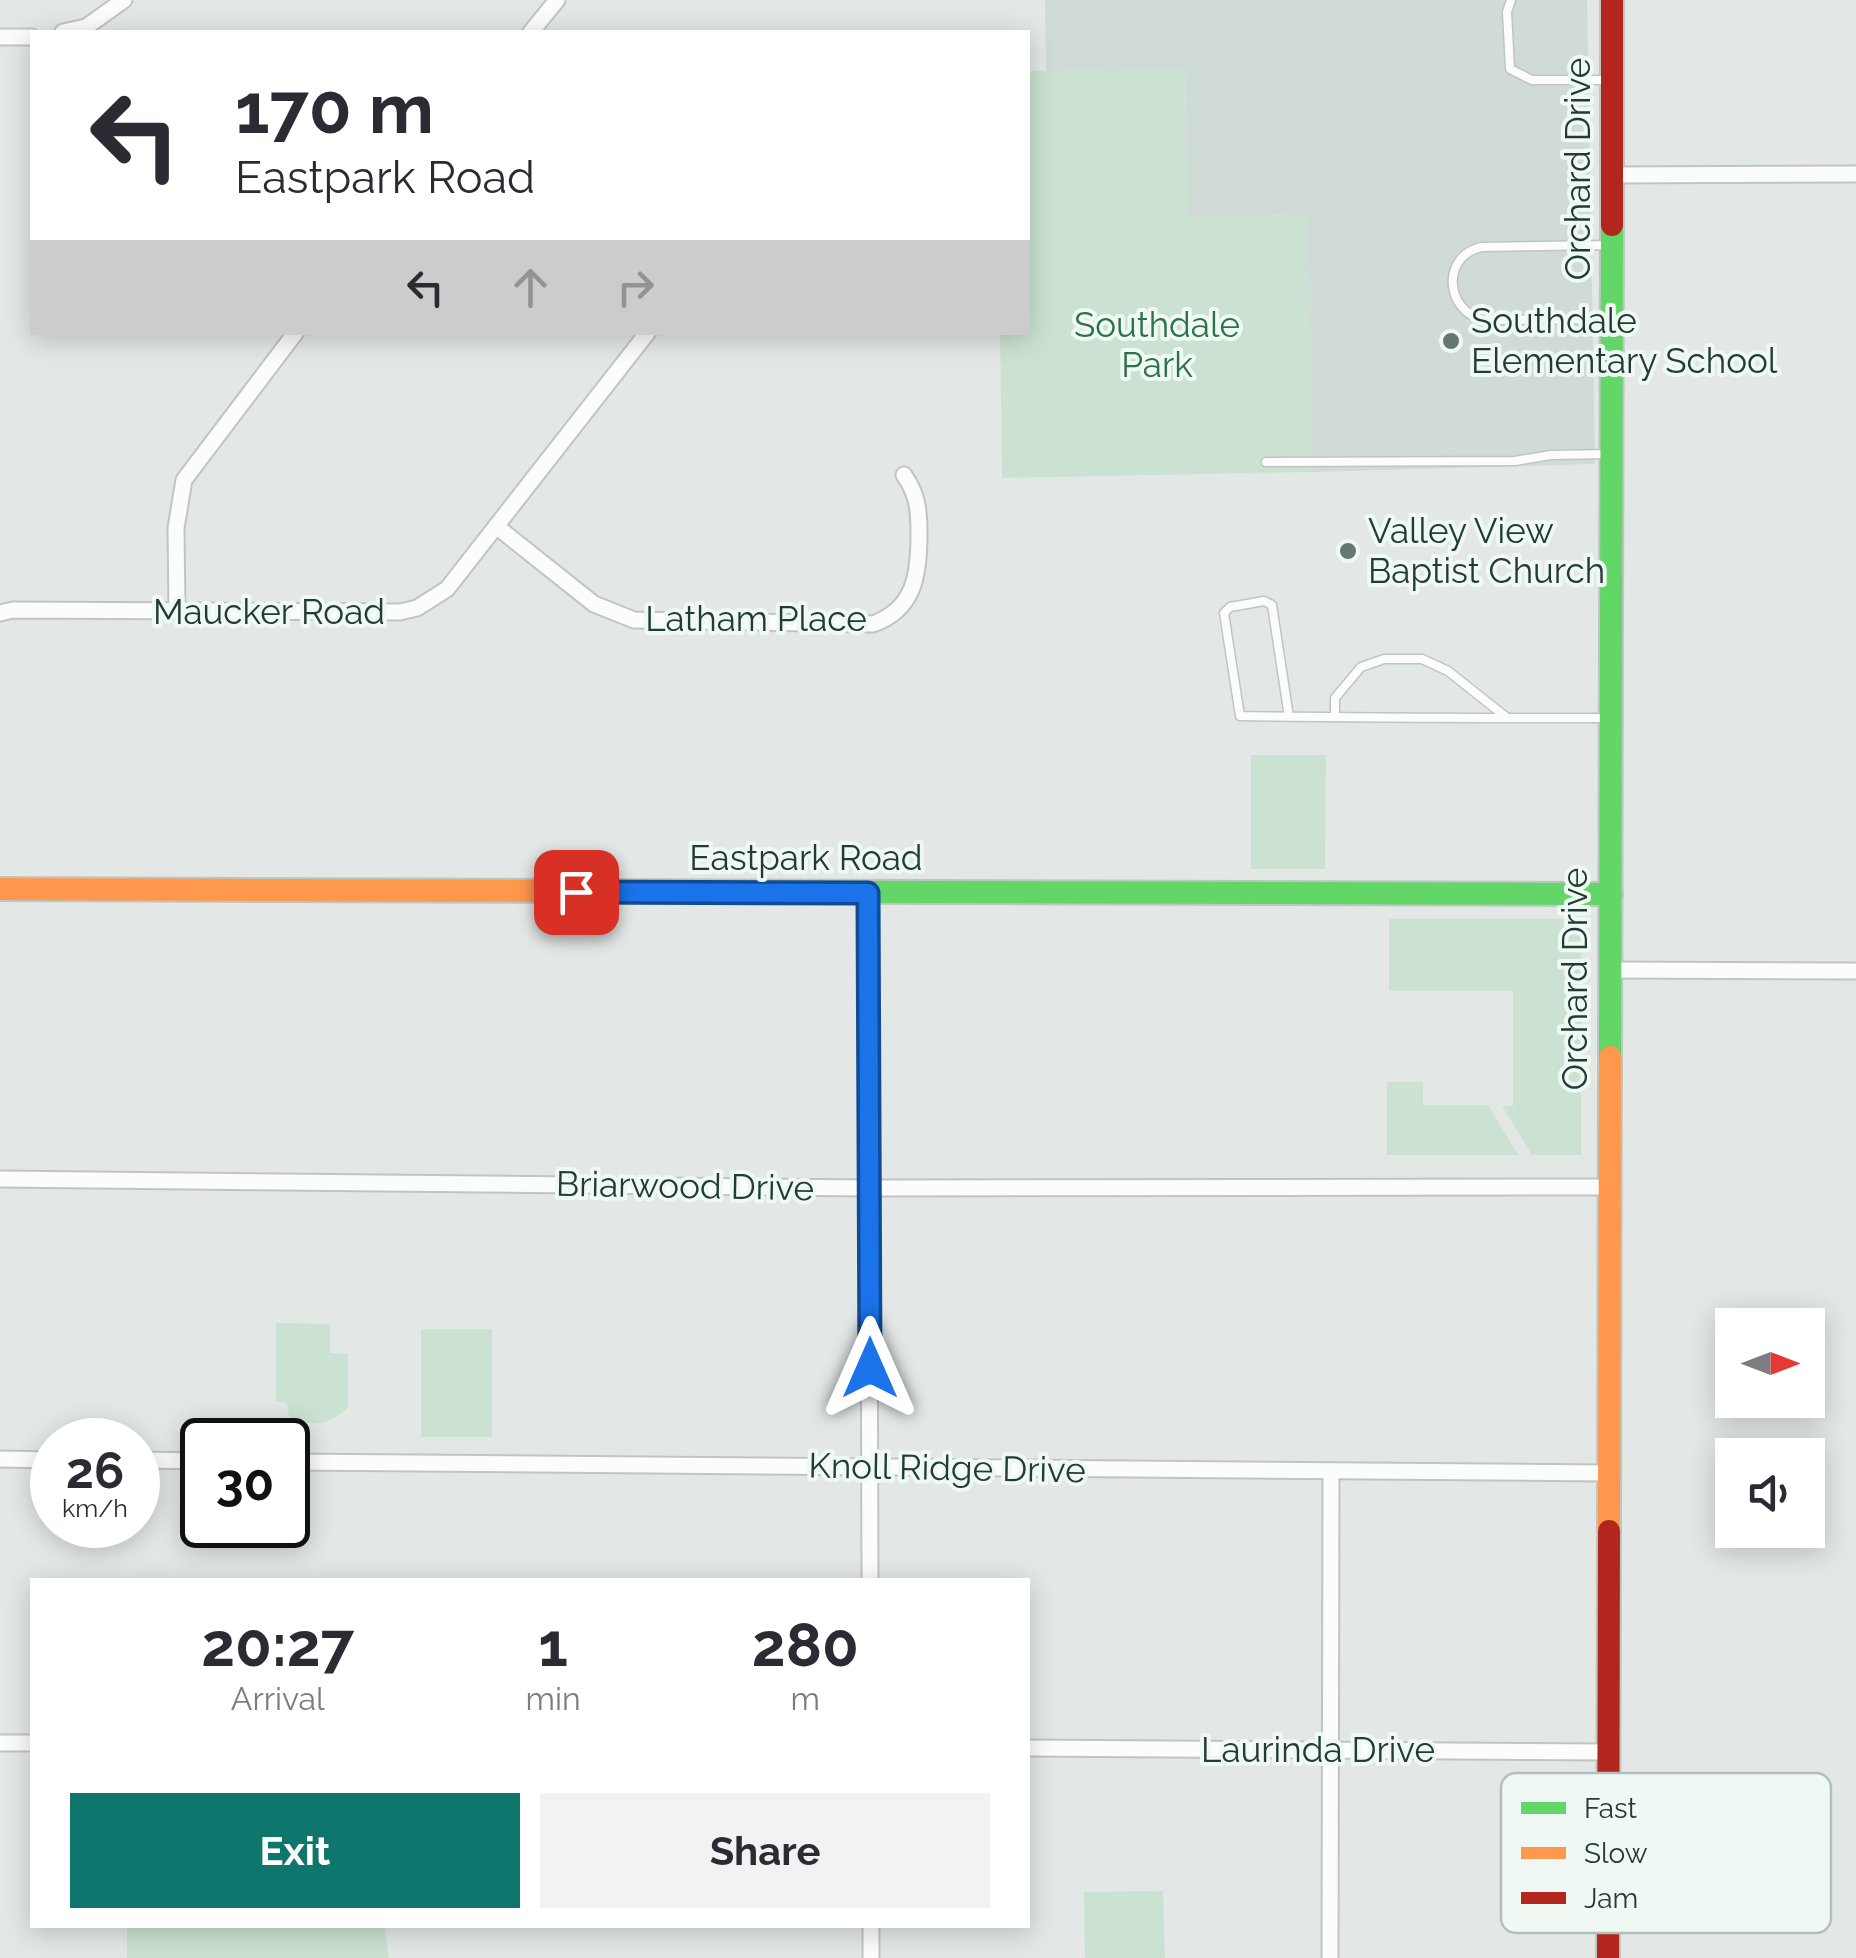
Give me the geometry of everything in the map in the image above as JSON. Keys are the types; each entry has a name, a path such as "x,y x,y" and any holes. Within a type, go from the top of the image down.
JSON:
{"street":[{"path":"72,30 86,27 124,0"},
{"path":"532,30 556,0"},
{"name":"Orchard Drive","path":"1609,1773 1612,0"},
{"path":"0,37 30,37"},
{"path":"1613,175 1856,174"},
{"path":"177,612 176,528 184,480 294,335"},
{"name":"Maucker Road","path":"0,614 13,610 400,612 417,608 447,589 646,335"},
{"name":"Latham Place","path":"496,526 594,604 634,620 874,624 891,617 904,604 920,569 919,506 904,476"},
{"name":"Eastpark Road","path":"0,889 1611,894"},
{"path":"868,893 870,1578"},
{"path":"1610,970 1856,971"},
{"name":"Briarwood Drive","path":"0,1180 869,1188 1610,1187"},
{"path":"0,1459 30,1460"},
{"name":"Knoll Ridge Drive","path":"310,1462 1607,1473"},
{"path":"1330,1958 1332,1471"},
{"path":"0,1743 30,1743"},
{"name":"Laurinda Drive","path":"1030,1748 1609,1752"},
{"path":"871,1928 871,1958"},
{"name":"Orchard Drive","path":"1608,1933 1608,1958"}],"lane":[{"path":"1511,0 1506,12 1507,56 1510,69 1518,76 1532,80 1613,80"},
{"path":"1613,245 1481,246 1458,259 1452,282 1460,306 1470,316 1483,320 1613,319"},
{"path":"1266,462 1515,461 1551,455 1612,454"},
{"path":"1288,716 1272,606 1264,601 1230,607 1224,614 1240,716 1612,718"},
{"path":"1335,717 1335,698 1361,667 1384,660 1422,659 1448,670 1506,716"}],"shaded area":[{"name":"Southdale Elementary School","path":"1045,0 1587,0 1595,464 1312,472 1307,215 1188,217 1185,69 1046,71"}],"green space":[{"name":"Southdale Park","path":"1185,69 1188,217 1307,215 1312,472 1002,478 1000,335 1030,335 1030,71"},
{"path":"1251,755 1326,755 1325,869 1251,869"},
{"path":"1389,919 1581,919 1581,1155 1532,1155 1502,1106 1513,1106 1513,991 1389,991"},
{"path":"1387,1082 1423,1082 1423,1105 1488,1105 1518,1155 1387,1155"},
{"path":"276,1323 330,1324 330,1353 348,1354 348,1407 335,1418 313,1423 310,1418 289,1417 287,1403 276,1401"},
{"path":"421,1329 492,1329 492,1437 421,1437"},
{"path":"1163,1891 1165,1958 1085,1958 1084,1892"},
{"path":"127,1928 384,1928 389,1958 127,1958"}],"traffic: fast":[{"path":"1610,1057 1612,225"},
{"path":"566,891 1611,894"}],"traffic: slow":[{"path":"0,889 566,891"},
{"path":"1609,1531 1610,1057"}],"traffic: jam":[{"path":"1612,0 1612,225"},
{"path":"1608,1773 1609,1531"},
{"path":"1608,1933 1608,1958"}],"place":[{"name":"Southdale Elementary School","path":"1451,341"},
{"name":"Valley View Baptist Church","path":"1348,551"}],"route":[{"path":"576,892 868,893 870,1368"}]}
